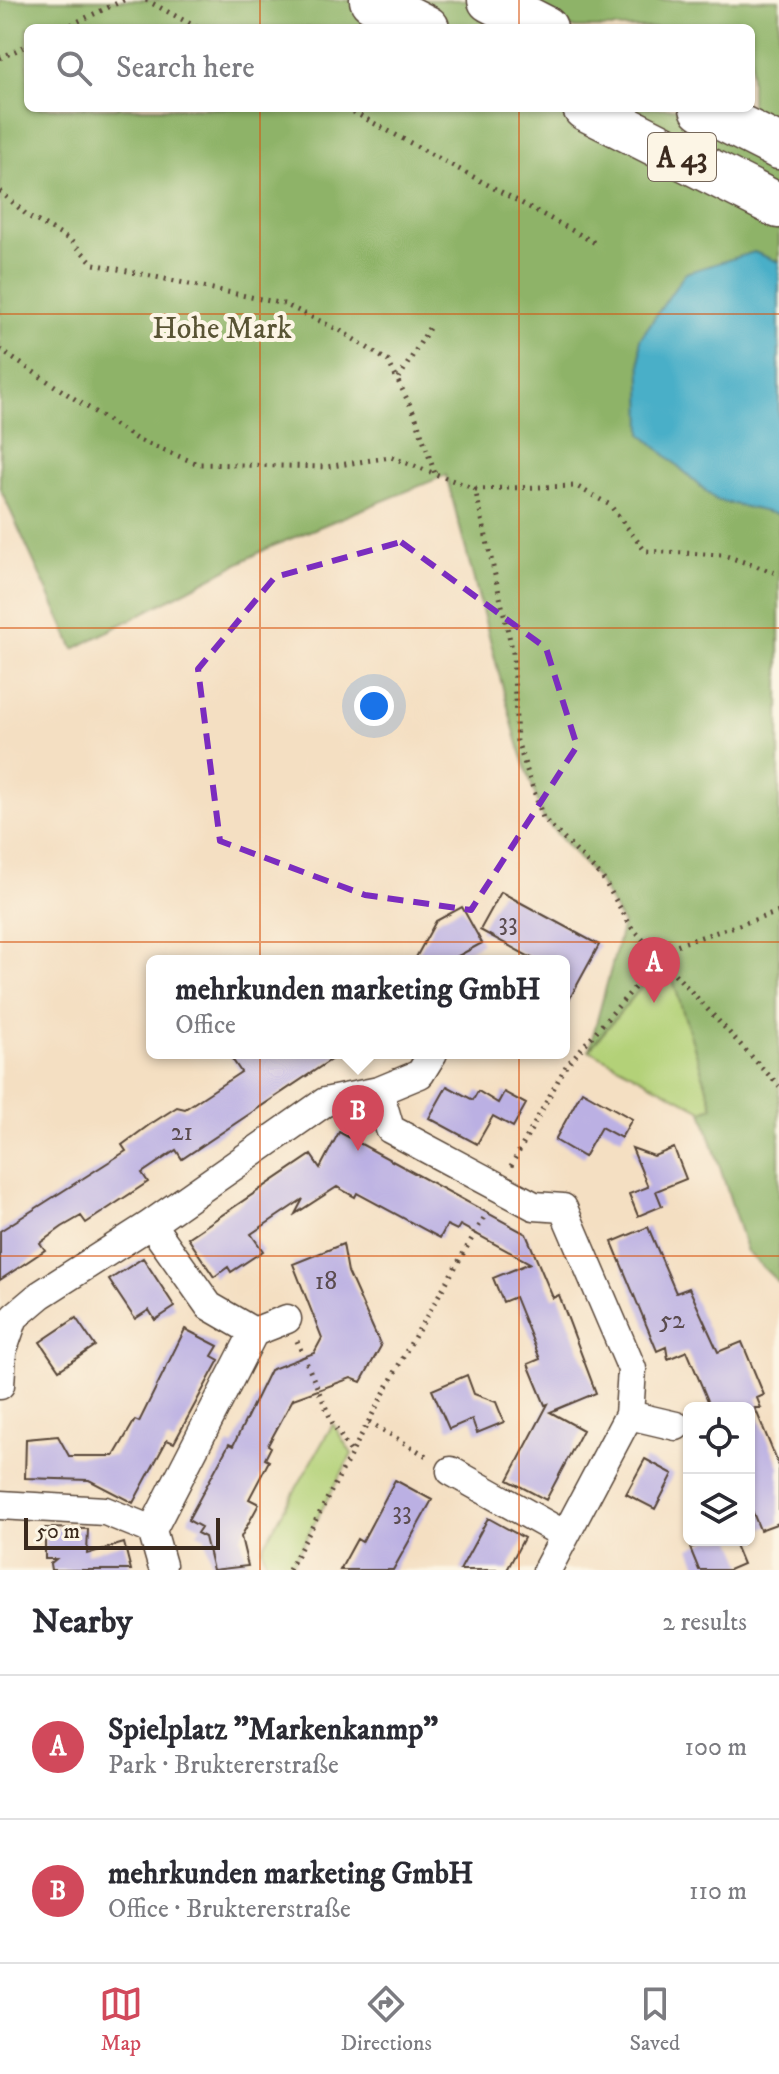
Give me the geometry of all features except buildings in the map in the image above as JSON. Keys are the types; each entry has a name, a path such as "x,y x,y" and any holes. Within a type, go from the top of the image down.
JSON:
{"highway":[{"path":"372,0 419,24"},
{"path":"490,0 537,24"},
{"name":"A 43","path":"593,112 779,206"},
{"name":"A 43","path":"710,112 779,147"}],"street":[{"path":"0,1385 2,1352 14,1317 40,1295 151,1224 325,1102 379,1091 420,1074 429,1059"},
{"path":"379,1091 390,1129 534,1206 563,1208 632,1369 629,1415 547,1570"},
{"path":"151,1224 209,1306 254,1332"},
{"path":"162,1565 152,1530 254,1332 287,1319"},
{"path":"629,1415 676,1426"},
{"path":"451,1471 565,1535"},
{"path":"0,1505 105,1511 152,1530"}],"path":[{"path":"73,24 124,0"},
{"path":"146,0 191,24"},
{"path":"0,58 24,47"},
{"path":"353,112 599,245"},
{"path":"0,191 28,216 70,240 94,264 284,304 341,331 388,361 415,415 435,475"},
{"path":"398,379 431,325"},
{"path":"0,350 136,439 198,464 326,467 391,457 475,489 576,486 610,505 645,551 723,555 779,574"},
{"path":"475,489 513,653 517,741 543,818 602,877 632,928 779,1086"},
{"path":"289,1570 566,1066 670,947 779,912"},
{"path":"287,1319 333,1424 352,1454"},
{"path":"369,1422 451,1471"}],"highlighted area":[{"path":"401,542 546,648 577,746 471,910 365,895 220,841 198,669 275,577"}],"green space":[{"name":"Hohe Mark","path":"0,0 779,0 779,1283 747,1252 702,1111 713,1107 666,958 589,1050 623,924 598,880 543,818 517,741 446,475 268,548 74,649 0,488"},
{"path":"666,957 714,1107 702,1111 589,1050"},
{"path":"333,1424 352,1454 289,1570 269,1570 262,1548"}],"water":[{"path":"754,252 779,262 779,515 716,500 642,434 640,339 685,273"}],"place":[{"name":"Spielplatz \"Markenkanmp\"","path":"654,1003"},
{"name":"mehrkunden marketing GmbH","path":"358,1151"}]}
